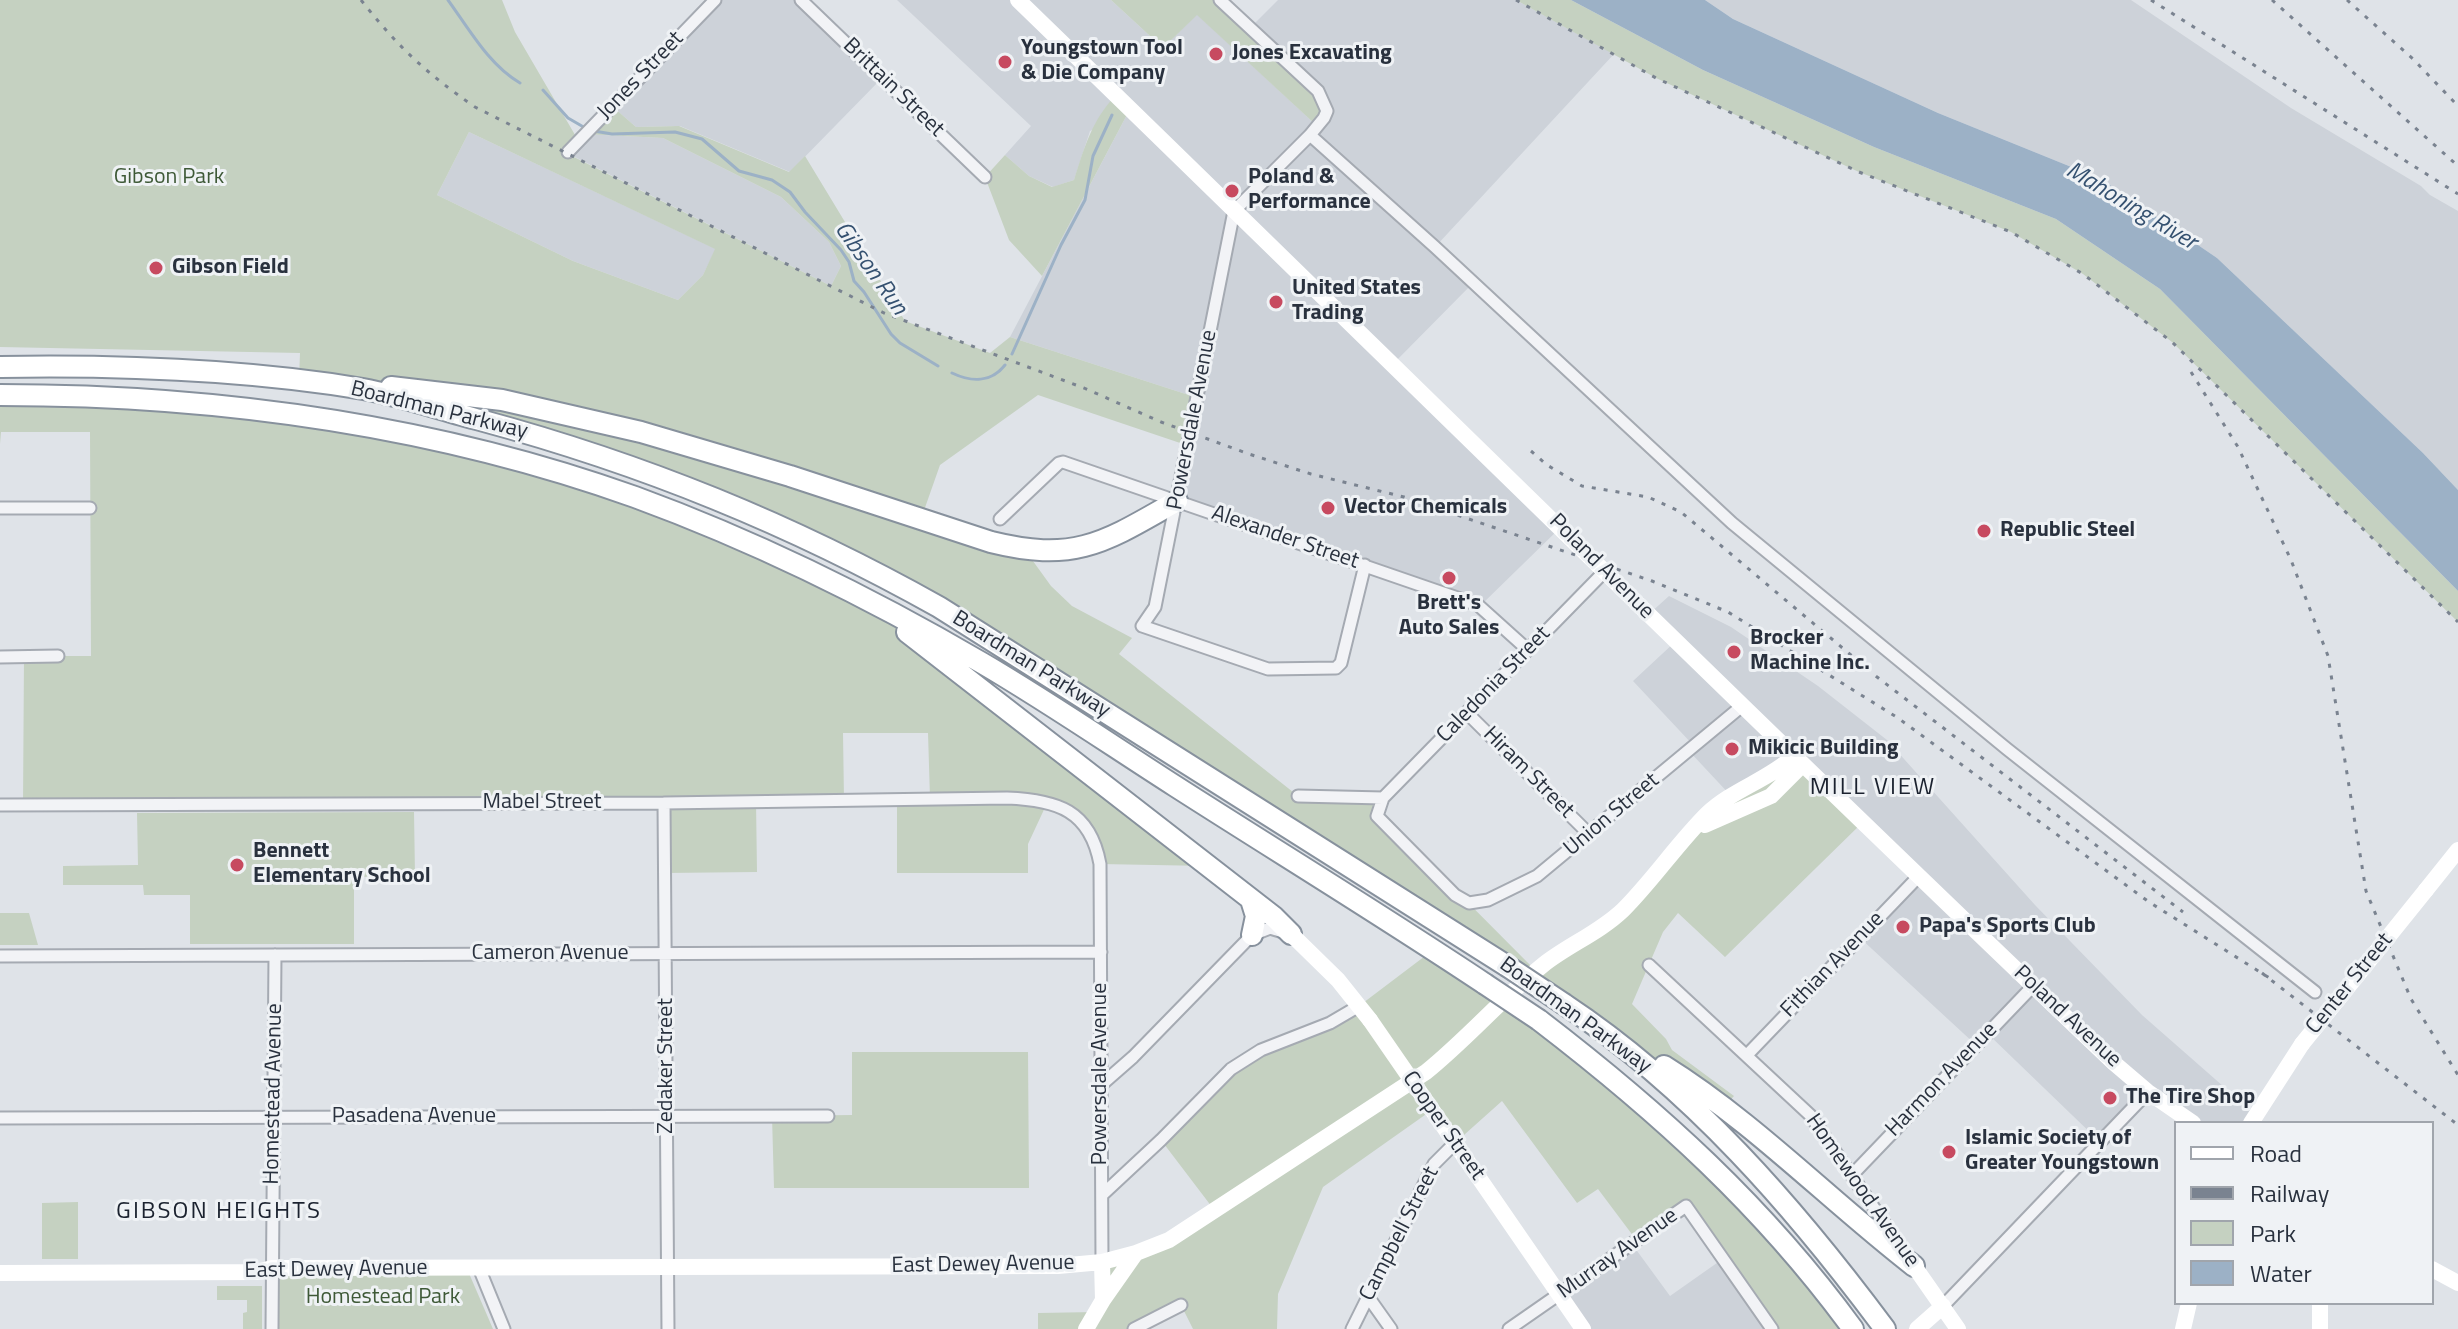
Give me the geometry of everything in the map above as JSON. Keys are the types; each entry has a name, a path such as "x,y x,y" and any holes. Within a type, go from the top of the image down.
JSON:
{"highway":[{"name":"Boardman Parkway","path":"0,367 153,368 286,379 366,390 600,455 711,495 844,556 975,628 1572,1009 1656,1073 1693,1108 1796,1218 1885,1329"},
{"path":"286,379 468,394 552,410 739,460 991,542 1025,550 1061,551 1098,543 1177,501"},
{"name":"Boardman Parkway","path":"0,395 177,400 279,411 462,445 597,484 674,512 732,535 841,587 984,664 1539,1020 1634,1094 1712,1165 1782,1240 1853,1329"},
{"path":"0,401 81,395"},
{"path":"841,587 902,629 1291,934"},
{"path":"1251,900 1256,916 1252,935"},
{"path":"1572,1009 1669,1070 1750,1129 1914,1266"}],"street":[{"name":"Jones Street","path":"568,152 715,0"},
{"name":"Brittain Street","path":"801,0 985,177"},
{"name":"Poland Avenue","path":"1018,0 1797,761 2148,1092 2190,1121"},
{"path":"1220,0 1322,97 1327,111 1310,135 1234,211"},
{"path":"1310,135 1732,523 2056,788 2315,992"},
{"name":"Powersdale Avenue","path":"1234,211 1155,607 1142,626 1268,669 1336,668 1341,663 1365,565"},
{"name":"Alexander Street","path":"1000,519 1061,462 1478,605 1528,650"},
{"path":"0,508 90,508"},
{"name":"Caledonia Street","path":"1383,798 1605,571"},
{"path":"0,657 58,656"},
{"name":"Union Street","path":"1383,798 1377,811 1380,822 1455,895 1469,903 1488,900 1533,879 1742,706"},
{"name":"Hiram Street","path":"1467,713 1589,834"},
{"path":"1692,831 1771,796 1797,761"},
{"name":"East Dewey Avenue","path":"0,1273 258,1272 272,1268 1058,1266 1102,1262 1136,1253 1187,1230 1426,1072 1541,966 1591,935 1622,910 1717,807 1797,761"},
{"path":"1298,796 1383,798"},
{"name":"Mabel Street","path":"0,805 664,803 1018,798 1048,801 1079,819"},
{"name":"Zedaker Street","path":"664,803 668,1329"},
{"name":"Powersdale Avenue","path":"1079,819 1095,844 1100,864 1103,1300"},
{"name":"Center Street","path":"2252,1121 2302,1044 2458,850"},
{"name":"Fithian Avenue","path":"1747,1055 1919,876"},
{"path":"1101,1085 1131,1059 1252,935 1270,928 1291,934"},
{"name":"Cooper Street","path":"1291,934 1329,971 1370,1020 1583,1329"},
{"name":"Cameron Avenue","path":"0,956 1101,952"},
{"name":"Homestead Avenue","path":"272,1329 275,955"},
{"name":"Homewood Avenue","path":"1649,965 1810,1115 1958,1329"},
{"name":"Harmon Avenue","path":"1852,1175 2033,986"},
{"path":"1102,1195 1231,1069 1261,1050 1330,1023 1359,1006"},
{"path":"1921,1326 2148,1092"},
{"name":"Pasadena Avenue","path":"0,1118 828,1116"},
{"name":"Campbell Street","path":"1352,1329 1434,1164 1455,1143"},
{"name":"Murray Avenue","path":"1509,1329 1686,1206 1772,1329"},
{"path":"1086,1329 1136,1253"},
{"path":"479,1268 504,1329"},
{"path":"2434,1270 2458,1283"},
{"path":"1369,1298 1391,1329"},
{"path":"1134,1329 1181,1305"},
{"path":"2183,1329 2189,1305"},
{"path":"2320,1305 2320,1329"}],"shaded area":[{"path":"715,0 801,0 882,78 790,172 680,126 636,127 612,106"},
{"path":"897,0 1111,0 1163,48 1197,14 1317,126 1250,28 1278,0 1516,0 1614,54 1436,246 1473,283 1393,364 1561,527 1480,606 1177,501 1198,398 1010,337 1130,109 1090,131 1074,180 1053,187 1029,176 1005,155 1031,126"},
{"path":"1705,0 2131,0 2291,108 2421,186 2430,195 2458,211 2458,490 2217,258 2101,179 1938,113 1733,19"},
{"path":"469,132 716,249 703,275 678,300 573,261 437,195"},
{"path":"584,134 663,138 781,197 829,242 841,266 831,286 567,153"},
{"path":"1669,596 1731,627 1818,686 1887,740 2035,905 2142,1015 2256,1115 2252,1121 2190,1121 2148,1092 2100,1142 1988,1034 1976,1045 1859,937 1918,877 1793,757 1732,797 1689,751 1694,746 1633,681 1676,641 1649,614"},
{"path":"1632,1244 1670,1296 1724,1258 1772,1329 1583,1329 1559,1295"}],"green space":[{"name":"Gibson Park","path":"0,0 502,0 515,32 578,140 568,154 831,286 841,266 829,242 781,197 663,138 584,134 612,106 636,127 679,126 789,172 805,156 905,321 990,353 1010,337 1198,398 1189,446 1038,395 940,465 921,519 1025,550 1051,586 1072,606 1132,638 1119,654 1298,796 1383,798 1377,811 1536,971 1591,935 1678,847 1793,757 1862,823 1725,957 1678,913 1663,932 1632,1004 1666,1039 1672,1050 1734,1096 1722,1109 939,607 658,475 299,380 300,353 0,347","holes":["469,132 715,249 703,275 678,300 573,261 437,195"]},
{"path":"1111,0 1220,0 1325,103 1317,126 1197,15 1163,48"},
{"path":"1516,0 1571,0 1703,70 1874,147 2056,219 2160,289 2458,591 2458,622 2172,342 2083,274 2011,232 1859,172 1656,78"},
{"path":"1116,95 1130,109 1042,276 1009,240 985,177 1005,155 1029,176 1052,187 1074,180 1095,124"},
{"path":"81,395 354,423 674,512 902,629 1208,866 1100,864 1088,830 1048,801 1028,844 1028,873 897,873 897,799 930,798 928,733 843,733 844,800 756,801 757,872 665,873 664,803 23,805 24,656 91,656 90,432 1,432 0,444 0,401"},
{"path":"414,812 415,876 354,877 354,944 190,944 190,895 144,895 143,885 63,885 63,866 138,865 137,813"},
{"path":"0,913 29,913 38,945 0,945"},
{"path":"1433,950 1644,1103 1853,1329 1772,1329 1686,1206 1637,1241 1598,1189 1577,1203 1502,1101 1455,1143 1432,1110 1323,1187 1278,1294 1277,1329 1193,1329 1181,1305 1134,1329 1038,1329 1038,1313 1096,1312 1102,1262 1215,1211 1161,1140 1231,1069 1359,1006"},
{"path":"852,1052 1028,1052 1029,1188 774,1188 772,1116 852,1115"},
{"path":"78,1202 78,1259 42,1259 42,1203"},
{"name":"Homestead Park","path":"272,1268 468,1271 493,1329 272,1329"},
{"path":"217,1286 262,1286 262,1329 243,1329 247,1300 217,1300"}],"water":[{"name":"Mahoning River","path":"1571,0 1705,0 1733,19 1938,113 2101,179 2217,258 2458,490 2458,591 2160,289 2056,219 1874,147 1703,70"}],"waterway":[{"name":"Gibson Run","path":"448,0 489,56 520,83"},
{"name":"Gibson Run","path":"543,90 568,118 587,129"},
{"name":"Gibson Run","path":"1012,354 1061,245 1085,200 1093,156 1112,115"},
{"name":"Gibson Run","path":"594,131 612,134 675,132 702,139 739,171 772,180 790,192 841,250 849,262 854,281 891,334 938,366"},
{"name":"Gibson Run","path":"952,373 966,378 987,378 1005,365"}],"railway":[{"path":"361,0 414,58 475,107 884,313 1249,454 1311,474 1404,497 1652,581 1728,612 1898,718 2149,902 2271,979"},
{"path":"1516,0 1656,78 1859,172 2011,232 2083,274 2172,342 2458,622"},
{"path":"2151,0 2458,194"},
{"path":"2272,0 2458,166"},
{"path":"2347,0 2413,59 2458,106"},
{"path":"2191,372 2238,447 2291,560 2328,656 2366,891 2411,999 2458,1075"},
{"path":"1531,451 1547,465 1582,486 1648,497 1681,512 1877,677 2183,912"},
{"path":"2262,973 2458,1125"}],"place":[{"name":"Jones Excavating","path":"1216,54"},
{"name":"Youngstown Tool & Die Company","path":"1005,62"},
{"name":"Poland & Performance","path":"1232,191"},
{"name":"Gibson Field","path":"156,268"},
{"name":"United States Trading","path":"1276,302"},
{"name":"Vector Chemicals","path":"1328,508"},
{"name":"Republic Steel","path":"1984,531"},
{"name":"Brett's Auto Sales","path":"1449,578"},
{"name":"Brocker Machine Inc.","path":"1734,652"},
{"name":"Mikicic Building","path":"1732,749"},
{"name":"Bennett Elementary School","path":"237,865"},
{"name":"Papa's Sports Club","path":"1903,927"},
{"name":"The Tire Shop","path":"2110,1098"},
{"name":"Islamic Society of Greater Youngstown","path":"1949,1152"}],"district":[{"name":"MILL VIEW","path":"1873,788"},
{"name":"GIBSON HEIGHTS","path":"219,1212"}]}
